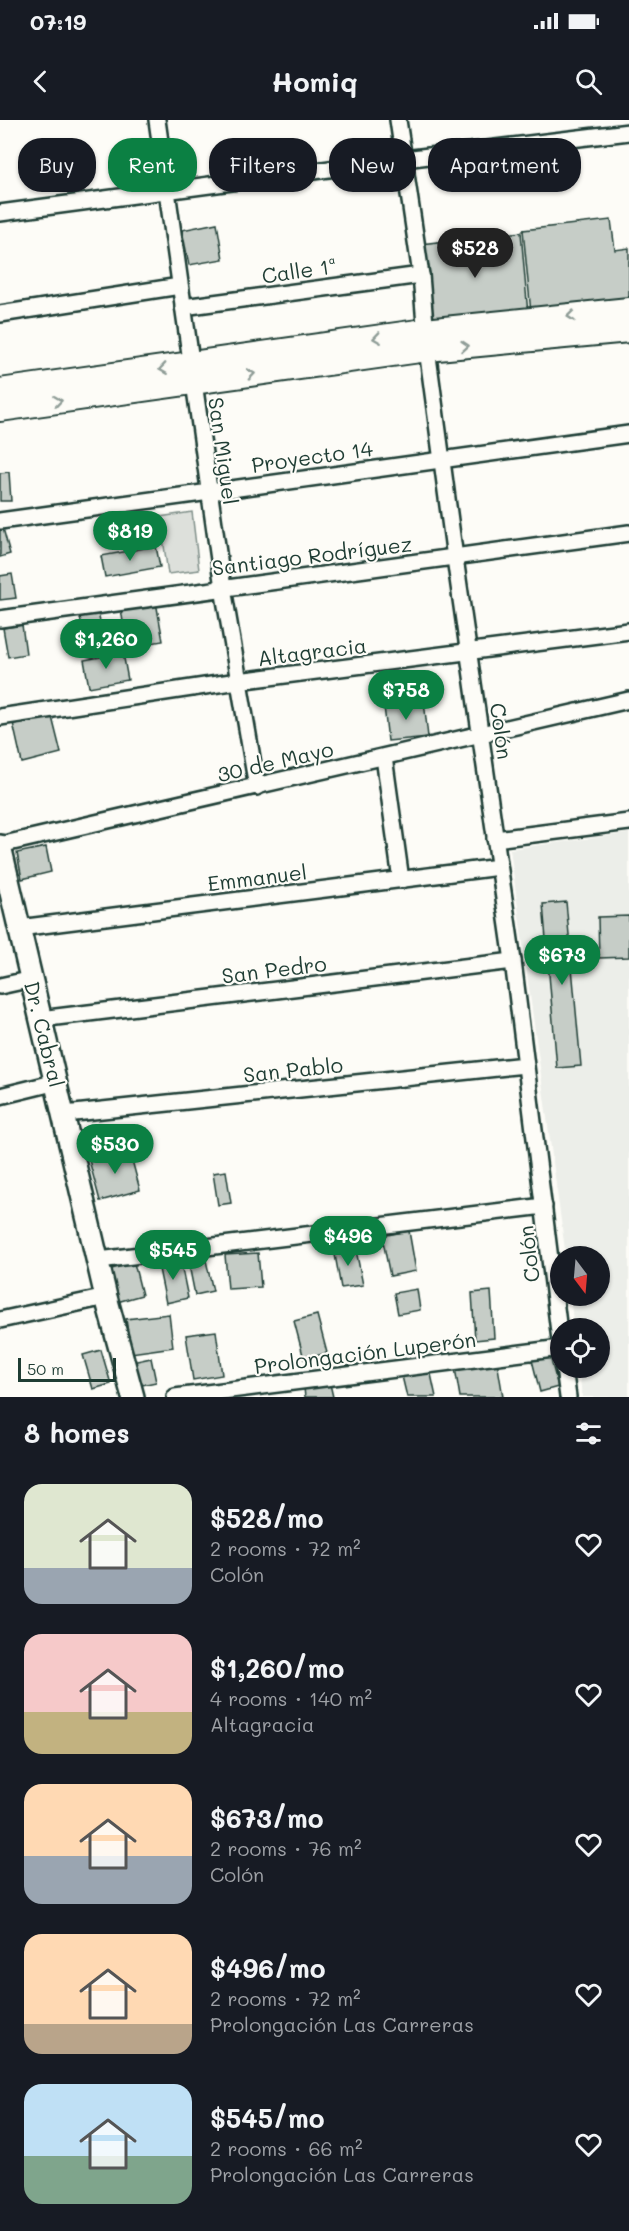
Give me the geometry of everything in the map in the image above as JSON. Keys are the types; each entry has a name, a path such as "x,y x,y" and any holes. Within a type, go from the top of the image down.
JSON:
{"main road":[{"path":"0,409 193,373 629,310"},
{"path":"426,340 629,330"},
{"path":"0,391 193,373"}],"street":[{"name":"San Miguel","path":"158,120 160,138"},
{"name":"Colón","path":"398,120 401,138"},
{"path":"416,158 629,132"},
{"path":"197,188 329,169"},
{"name":"San Miguel","path":"167,192 208,491 257,787"},
{"path":"0,213 167,192"},
{"name":"Colón","path":"409,192 455,558 513,961 557,1318"},
{"name":"Calle 1ª","path":"183,307 421,275"},
{"path":"0,314 180,286"},
{"name":"Proyecto 14","path":"0,520 629,434"},
{"name":"Santiago Rodríguez","path":"0,619 629,533"},
{"name":"Altagracia","path":"0,717 238,681 629,631"},
{"name":"30 de Mayo","path":"0,846 384,757 481,732 629,700"},
{"path":"384,757 401,880"},
{"path":"495,839 629,822"},
{"name":"Dr. Cabral","path":"0,846 32,979 39,1019 65,1114 106,1297 133,1397"},
{"name":"Emmanuel","path":"19,928 499,867"},
{"name":"San Pedro","path":"39,1019 513,961"},
{"path":"0,986 32,979"},
{"name":"San Pablo","path":"65,1114 525,1065"},
{"path":"0,1096 57,1082"},
{"path":"99,1260 544,1206"},
{"path":"0,1320 106,1297"},
{"name":"Prolongación Luperón","path":"175,1397 550,1349"},
{"path":"565,1378 568,1397"}],"shaded area":[{"path":"192,512 199,570 168,574 160,517"},
{"path":"629,833 629,1397 582,1397 580,1378 610,1378 610,1318 573,1318 571,1306 610,1306 610,1246 564,1246 510,849"}],"building":[{"path":"611,220 615,250 629,248 629,297 531,313 523,230"},
{"path":"217,223 223,259 189,265 182,230"},
{"path":"521,232 528,314 432,328 421,244"},
{"path":"9,472 11,501 0,501 0,473"},
{"path":"0,522 10,554 0,557"},
{"path":"156,546 160,567 105,577 101,556"},
{"path":"12,574 16,598 0,600 0,576"},
{"path":"156,602 163,641 127,647 121,609"},
{"path":"98,613 105,643 86,647 80,617"},
{"path":"22,625 26,654 8,657 3,628"},
{"path":"123,653 128,680 89,687 84,660"},
{"path":"424,701 428,737 388,741 384,706"},
{"path":"51,713 61,753 22,763 13,723"},
{"path":"46,847 51,872 22,879 17,853"},
{"path":"566,902 581,1066 557,1068 543,904"},
{"path":"629,916 629,957 599,958 598,917"},
{"path":"129,1149 140,1190 100,1201 89,1160"},
{"path":"226,1171 231,1203 218,1205 213,1173"},
{"path":"409,1231 416,1271 390,1276 382,1236"},
{"path":"355,1245 363,1285 341,1288 334,1249"},
{"path":"258,1253 261,1287 228,1289 225,1255"},
{"path":"205,1256 213,1291 195,1295 188,1260"},
{"path":"180,1259 188,1298 166,1303 158,1264"},
{"path":"134,1263 142,1295 117,1302 108,1270"},
{"path":"417,1289 420,1310 398,1314 394,1293"},
{"path":"491,1291 494,1338 475,1340 472,1293"},
{"path":"169,1314 173,1347 131,1353 126,1319"},
{"path":"317,1315 327,1353 304,1359 294,1321"},
{"path":"216,1331 222,1375 193,1380 186,1335"},
{"path":"101,1350 111,1384 93,1389 83,1355"},
{"path":"549,1352 550,1378 556,1378 558,1387 540,1392 531,1356"},
{"path":"151,1358 156,1382 137,1386 132,1362"},
{"path":"497,1361 503,1397 460,1397 455,1368"},
{"path":"429,1365 436,1397 407,1397 401,1372"},
{"path":"330,1384 333,1397 305,1397 304,1388"}]}
